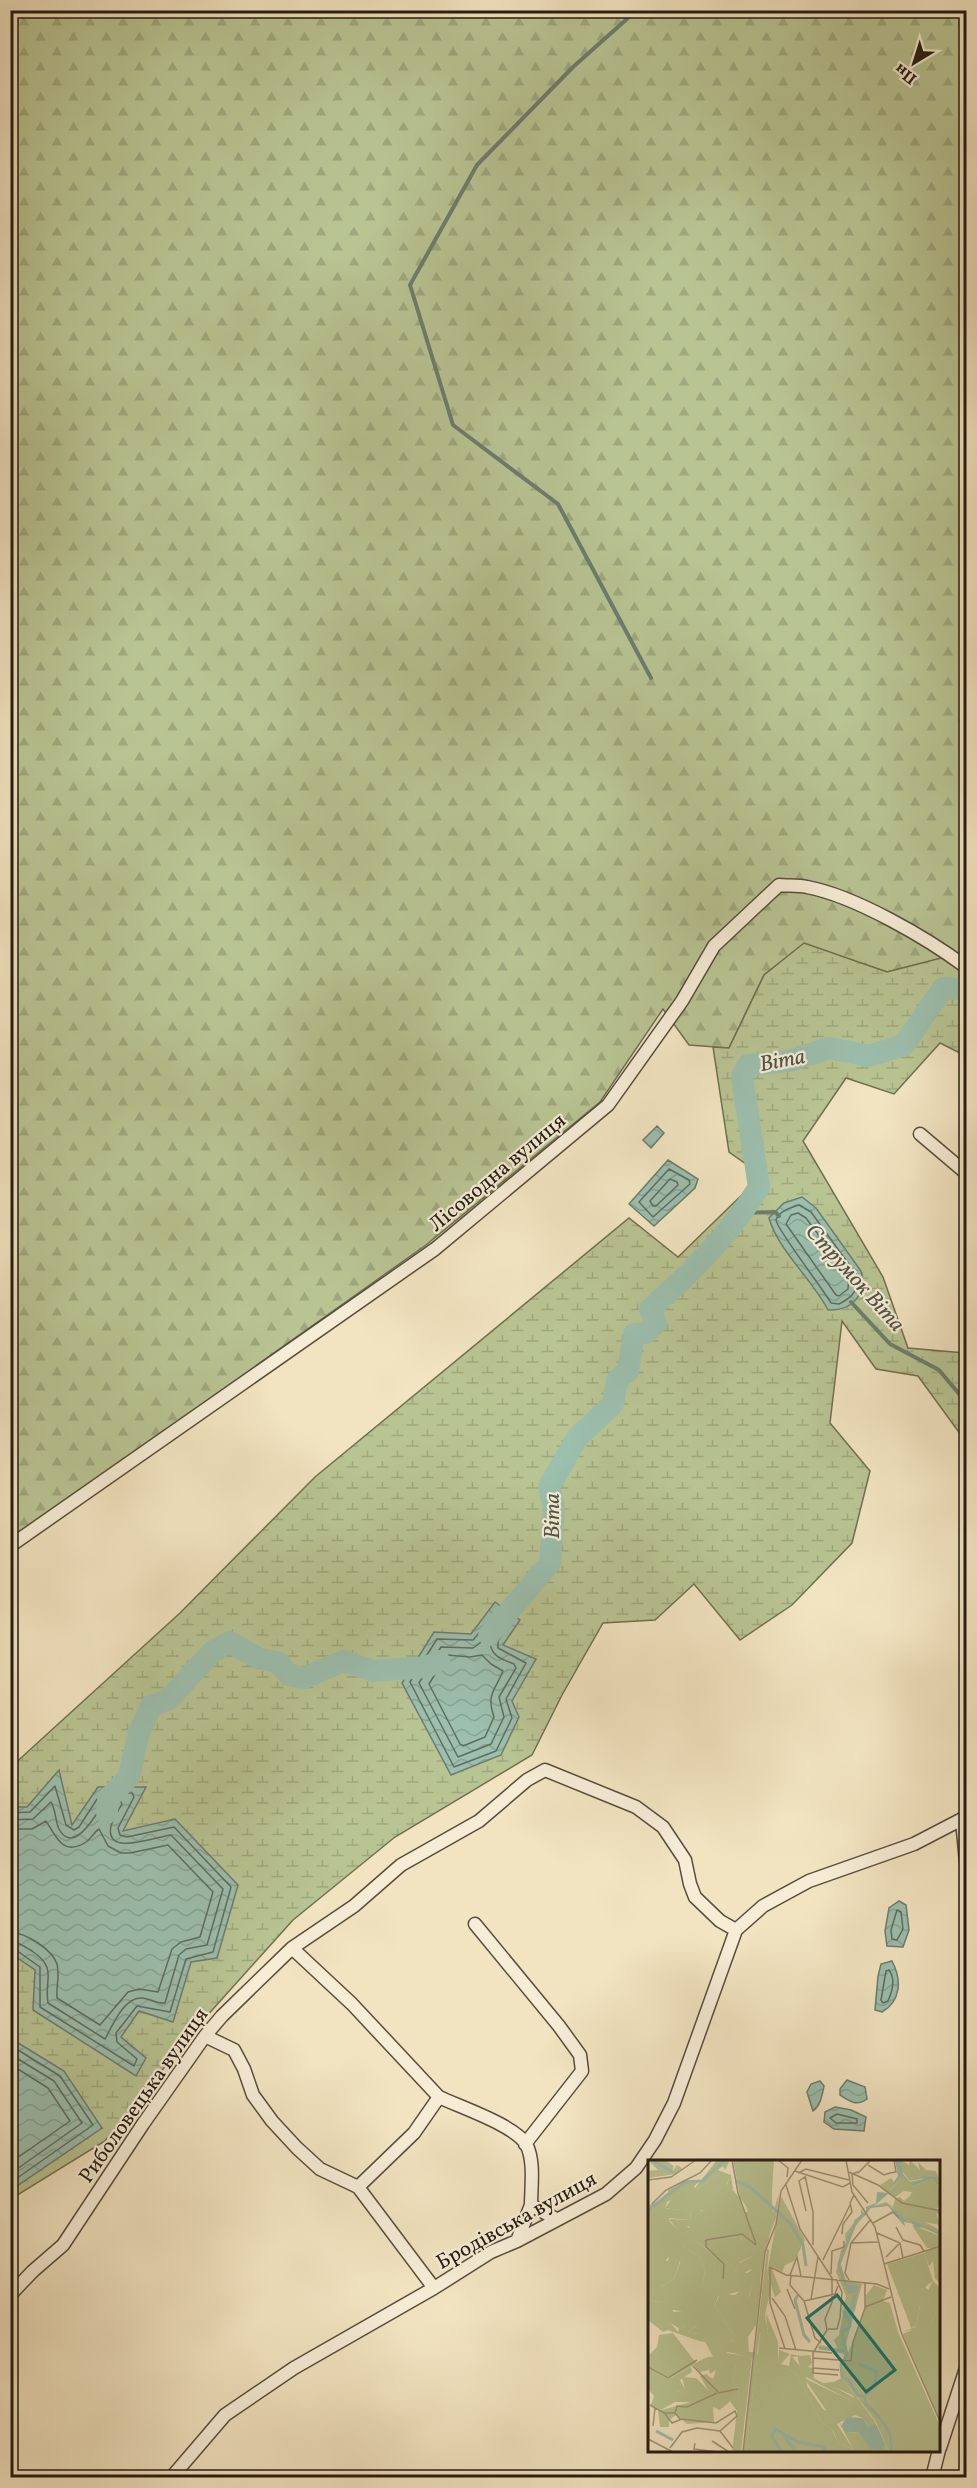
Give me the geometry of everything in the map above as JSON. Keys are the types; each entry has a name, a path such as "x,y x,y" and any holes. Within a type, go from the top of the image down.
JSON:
{"street":[{"name":"Лісоводна вулиця","path":"10,1546 435,1249 608,1106 682,1001 714,946 779,885 806,886 869,910 947,953 966,967"},
{"path":"920,1134 966,1173"},
{"name":"Риболовецька вулиця","path":"10,2295 63,2245 143,2124 205,2036 292,1948 354,1906 401,1865 478,1821 526,1779 545,1770 636,1807 663,1827 685,1860 695,1897 720,1921 736,1930"},
{"path":"736,1930 764,1906 809,1881 914,1844 964,1819 966,1862"},
{"path":"475,1924 580,2055 582,2071 525,2144"},
{"name":"Бродівська вулиця","path":"171,2478 225,2415 294,2368 434,2288 491,2252 517,2241 606,2194 636,2168 655,2140 674,2103 693,2056 736,1930"},
{"path":"292,1948 352,2004 439,2097 502,2125 525,2144 530,2158 531,2205 517,2241"},
{"path":"205,2036 234,2050 244,2069 253,2095 272,2121 320,2169 358,2187 434,2288"},
{"path":"358,2187 414,2133 439,2097"},
{"path":"531,2205 556,2220"},
{"path":"941,2443 966,2368"},
{"path":"932,2478 938,2452"}],"green space":[{"path":"11,11 966,11 966,709 959,720 966,744 966,952 887,972 804,944 764,975 729,1048 689,1045 663,1009 600,1102 426,1245 11,1540"},
{"path":"804,943 887,972 945,957 966,974 966,1056 940,1043 894,1094 846,1078 803,1141 883,1277 908,1348 965,1353 966,1442 918,1376 876,1369 842,1321 830,1423 870,1471 852,1543 792,1605 740,1640 694,1584 655,1620 603,1623 562,1695 532,1755 395,1837 293,1920 196,2028 105,2141 11,2199 11,1767 180,1613 315,1477 629,1218 678,1257 753,1184 753,1169 729,1152 713,1047 729,1048 764,975"}],"water":[{"path":"657,1126 664,1133 651,1148 643,1140"},
{"path":"668,1160 698,1179 695,1188 654,1226 629,1204"},
{"path":"802,1197 816,1208 861,1271 860,1294 856,1300 844,1308 828,1310 773,1230 769,1218 784,1203"},
{"path":"495,1602 520,1620 503,1645 536,1659 512,1701 519,1717 501,1755 451,1775 402,1683 434,1632 471,1634"},
{"path":"59,1770 72,1825 98,1787 146,1787 123,1831 175,1819 238,1885 217,1958 191,1962 173,2022 139,2011 121,2037 146,2058 136,2076 33,2010 35,1970 13,1955 11,1956 11,1807 27,1807"},
{"path":"899,1901 906,1905 909,1930 903,1947 887,1946 885,1931 889,1908"},
{"path":"892,1961 897,1975 898,1990 893,2002 882,2012 875,2010 878,1976 881,1964"},
{"path":"10,2038 64,2071 102,2128 11,2190"},
{"path":"847,2080 865,2087 867,2099 856,2103 840,2095 840,2089"},
{"path":"820,2081 824,2086 823,2093 813,2111 807,2092 811,2084"},
{"path":"835,2107 851,2110 866,2117 864,2131 834,2129 824,2122 825,2112"}],"waterway":[{"path":"637,10 573,67 477,165 410,285 453,425 558,504 651,678"},
{"name":"Віта","path":"489,1635 550,1563 554,1507 549,1487 577,1438 613,1404 617,1380 628,1371 634,1334 646,1333 656,1323 650,1309 709,1252 736,1221 759,1187 742,1077 748,1065 789,1061 829,1048 869,1056 904,1045 943,988 966,989"},
{"name":"Струмок Віта","path":"743,1213 775,1212 779,1216"},
{"name":"Струмок Віта","path":"851,1302 890,1344 939,1370 966,1402"},
{"name":"Віта","path":"107,1813 108,1799 129,1777 138,1735 151,1706 168,1700 212,1652 229,1642 260,1659 278,1662 289,1675 305,1678 343,1661 373,1671 427,1667 439,1661"}]}
